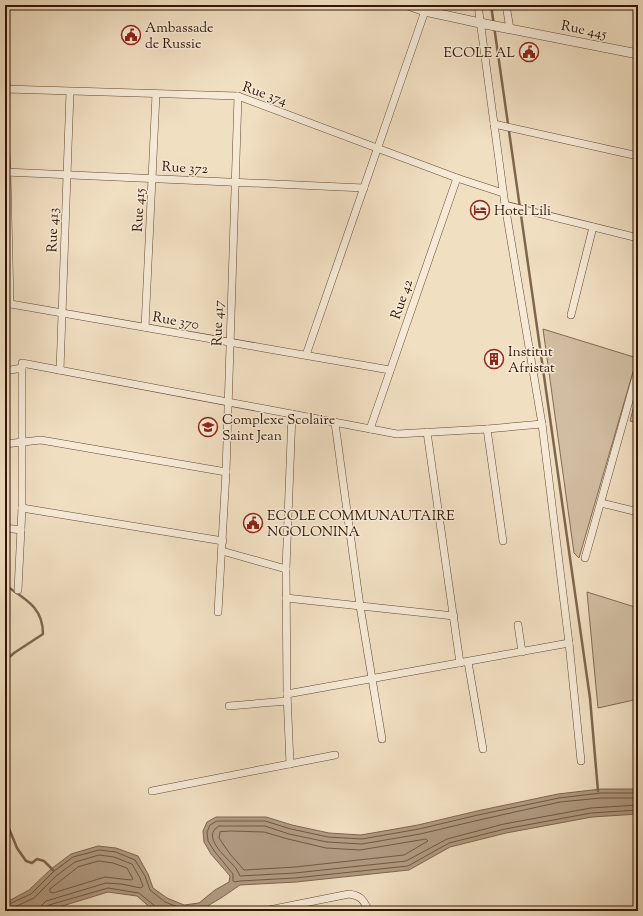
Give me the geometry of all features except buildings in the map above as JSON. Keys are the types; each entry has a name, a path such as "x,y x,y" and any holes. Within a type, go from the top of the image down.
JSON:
{"street":[{"name":"Rue 445","path":"408,5 425,11 484,24 638,54"},
{"path":"478,5 484,24 494,124 503,193 542,424 569,644 581,761"},
{"path":"506,5 508,28"},
{"path":"306,355 425,11"},
{"path":"5,74 6,91"},
{"name":"Rue 374","path":"6,91 238,96 457,178 503,193"},
{"name":"Rue 413","path":"60,370 70,92"},
{"name":"Rue 415","path":"146,327 156,94"},
{"name":"Rue 417","path":"218,612 226,472 238,96"},
{"path":"494,124 638,156"},
{"path":"5,137 8,303"},
{"name":"Rue 372","path":"6,172 364,188"},
{"name":"Rue 42","path":"370,430 457,178"},
{"path":"505,206 638,238"},
{"path":"571,315 593,227"},
{"name":"Rue 370","path":"8,303 390,370"},
{"path":"18,590 22,508 22,363 397,434 487,430 542,424"},
{"path":"5,371 22,368"},
{"path":"585,558 638,369"},
{"path":"290,764 287,697 286,569 292,414"},
{"path":"335,423 360,606 382,739"},
{"path":"487,430 503,541"},
{"path":"427,432 460,663"},
{"path":"5,444 41,440 226,472"},
{"path":"601,503 638,512"},
{"path":"22,508 223,541"},
{"path":"5,528 21,530"},
{"path":"222,551 286,569"},
{"path":"286,598 454,616"},
{"path":"518,625 522,652"},
{"path":"229,706 287,697 372,679 569,644"},
{"path":"468,662 483,749"},
{"path":"152,791 335,755"},
{"path":"264,911 348,894 362,898 369,911"}],"shaded area":[{"path":"543,329 637,358 579,558 574,553"},
{"path":"638,390 638,423 630,421"},
{"path":"587,592 638,608 638,699 598,708"}],"water":[{"path":"601,789 638,789 638,814 592,817 506,833 450,847 409,870 296,882 240,885 199,911 154,911 137,896 108,892 46,911 5,911 5,903 29,890 51,869 71,854 98,846 116,848 138,856 148,874 153,888 167,898 184,905 199,903 215,890 229,882 230,876 211,854 204,842 203,831 207,822 216,817 266,817 292,825 329,833 361,835 418,825 558,794"}],"waterway":[{"path":"491,5 590,698 598,791"},
{"path":"5,585 26,600 36,610 40,617 43,634 14,653 5,661"},
{"path":"5,813 8,826 17,848 26,861 32,863 37,859 44,861 53,870"}],"place":[{"name":"Ambassade de Russie","path":"131,35"},
{"name":"ECOLE AL","path":"529,52"},
{"name":"Hotel Lili","path":"480,210"},
{"name":"Institut Afristat","path":"494,359"},
{"name":"Complexe Scolaire Saint Jean","path":"208,427"},
{"name":"ECOLE COMMUNAUTAIRE NGOLONINA","path":"253,523"}]}
